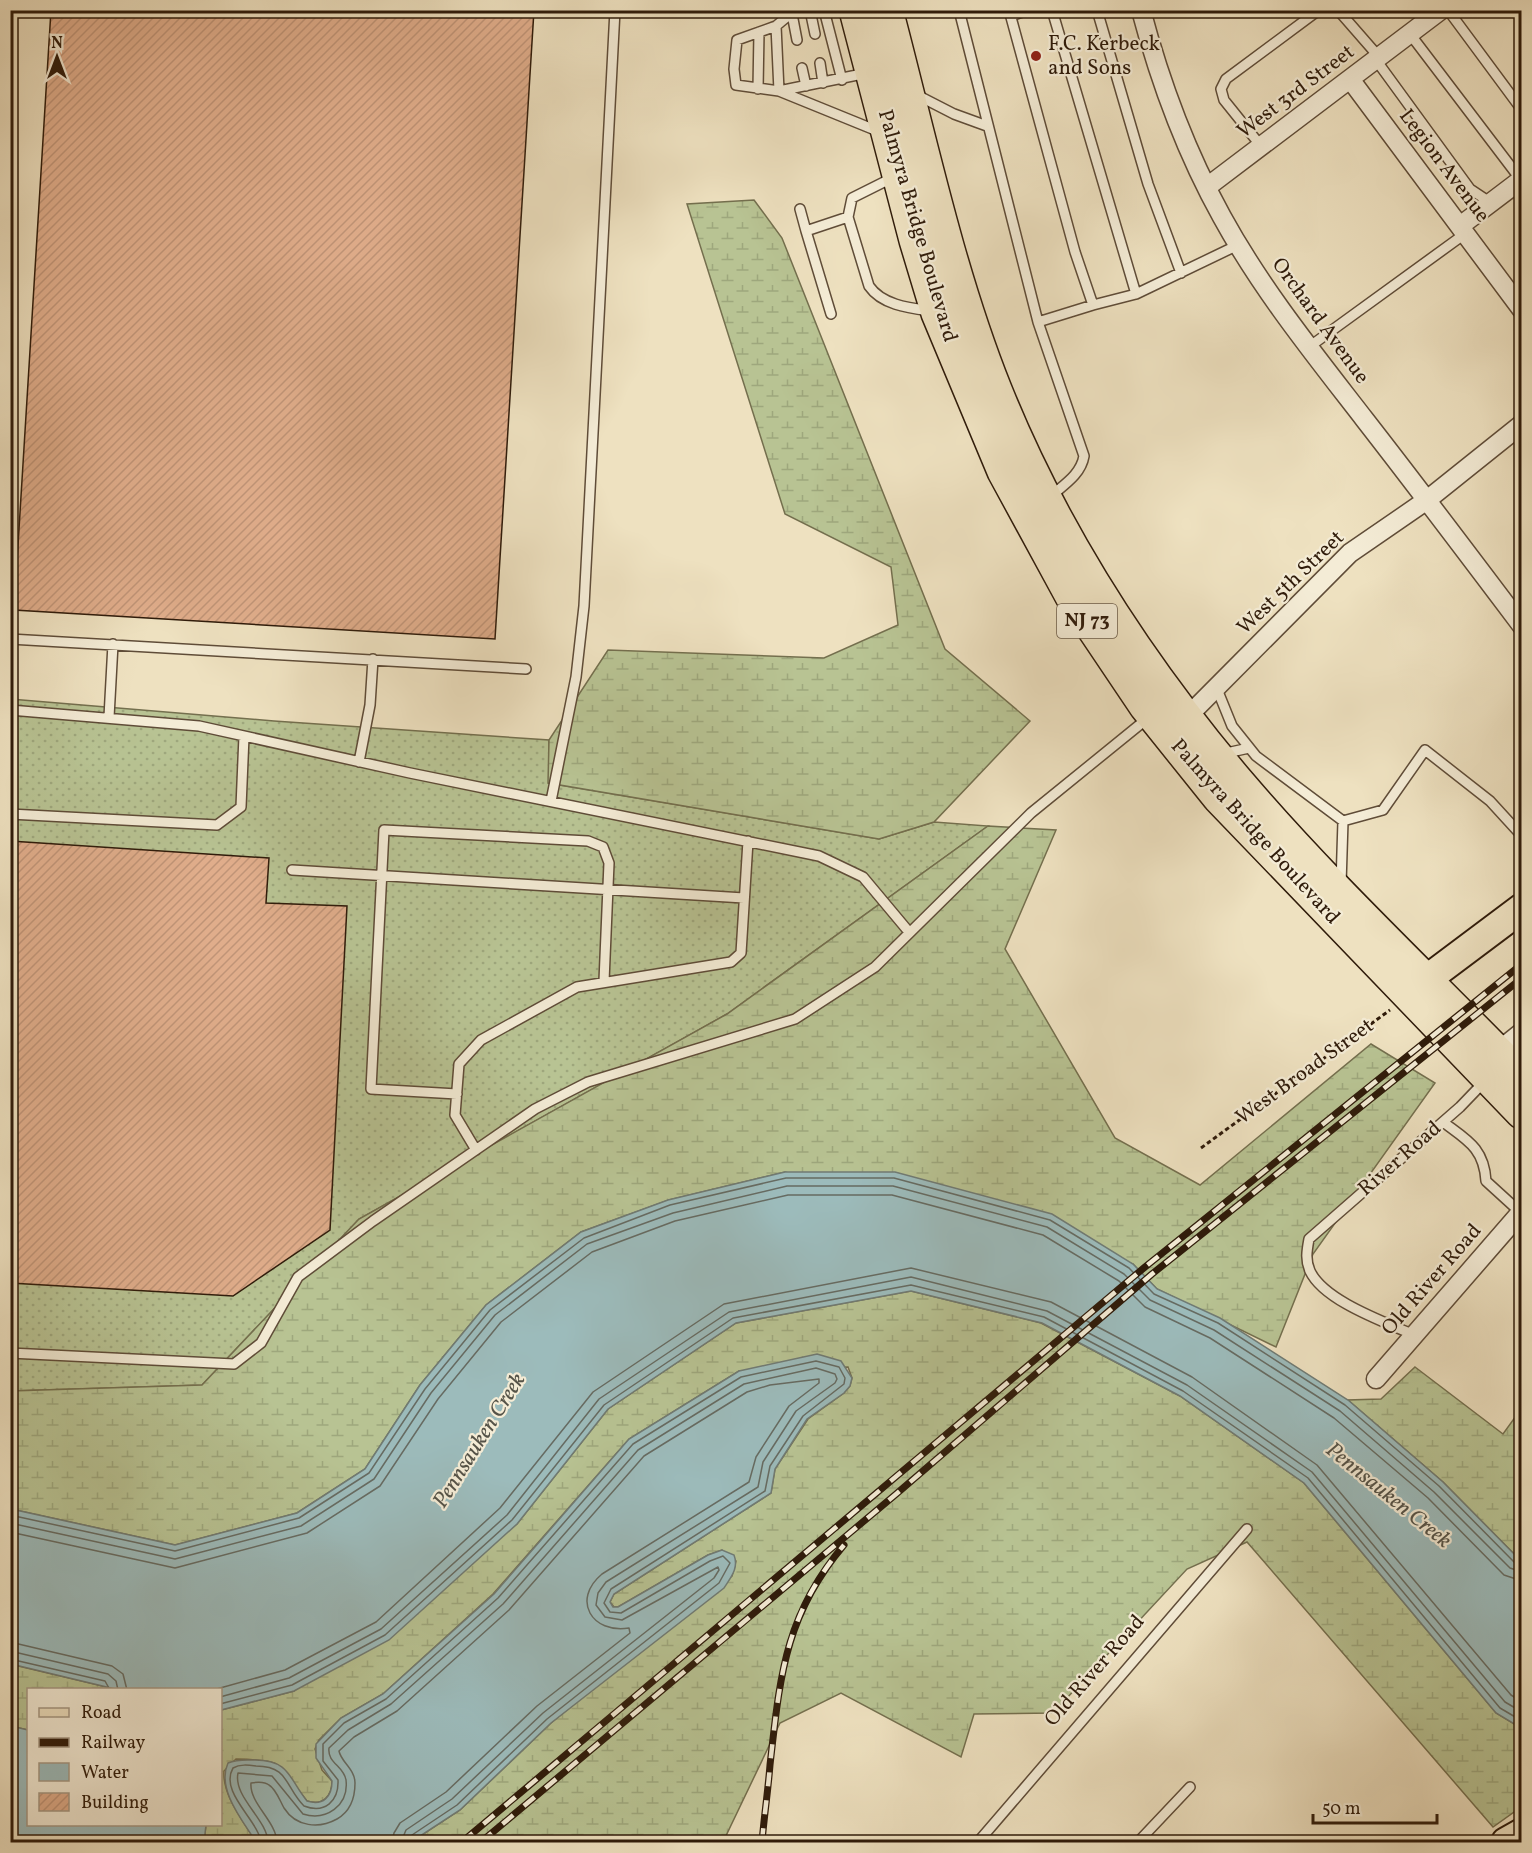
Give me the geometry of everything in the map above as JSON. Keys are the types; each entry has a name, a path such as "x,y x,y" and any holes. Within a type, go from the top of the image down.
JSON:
{"highway":[{"name":"Palmyra Bridge Boulevard","path":"856,10 857,76 888,135 938,312 1004,471 1045,550 1096,636 1152,714 1240,821 1418,988 1493,1064 1521,1112"},
{"name":"Palmyra Bridge Boulevard","path":"886,10 939,212 982,353 1011,428 1047,500 1100,596 1186,718 1265,813 1341,892 1418,988"},
{"name":"Palmyra Bridge Boulevard","path":"1493,1064 1521,1078"}],"main road":[{"path":"1418,988 1521,908"},
{"path":"1506,1842 1521,1833"}],"street":[{"name":"Orchard Avenue","path":"1141,10 1154,60 1175,117 1207,187 1238,245 1309,347 1521,626"},
{"name":"West 3rd Street","path":"1207,187 1441,10"},
{"name":"Legion Avenue","path":"1350,79 1521,310"},
{"path":"1463,229 1521,180"},
{"name":"West 5th Street","path":"1186,718 1350,553 1427,500 1521,424"},
{"path":"1493,1064 1521,1032"},
{"name":"Old River Road","path":"1376,1379 1521,1211"}],"lane":[{"path":"551,801 576,677 584,606 615,10"},
{"path":"810,10 814,34"},
{"path":"778,91 857,76 824,10"},
{"path":"959,10 1038,322 1084,456 1083,465 1076,474 1047,500"},
{"path":"1028,10 1010,13 1075,252 1093,305"},
{"path":"1052,10 1136,294"},
{"path":"1097,10 1148,184 1181,273"},
{"path":"1261,146 1224,100 1221,89 1226,79 1319,10"},
{"path":"1338,10 1378,58 1470,189 1491,203"},
{"path":"1448,10 1521,110"},
{"path":"794,12 776,26 737,40 734,69 736,85 778,91 888,135"},
{"path":"794,12 797,40"},
{"path":"776,26 778,91"},
{"path":"758,88 759,32"},
{"path":"1410,34 1521,180"},
{"path":"820,63 823,83"},
{"path":"802,68 806,86"},
{"path":"907,89 954,114 987,126"},
{"path":"899,174 852,198 848,217 869,286 876,296 905,308 938,312"},
{"path":"800,209 831,314"},
{"path":"806,231 848,217"},
{"path":"1309,347 1463,229"},
{"path":"1038,322 1136,294 1238,245"},
{"path":"10,639 526,669"},
{"path":"109,717 113,644"},
{"path":"359,762 370,705 373,659"},
{"path":"1217,689 1232,726 1249,748 1271,768 1343,821"},
{"path":"10,710 200,726 359,762 819,856 863,877 909,932"},
{"path":"10,1353 234,1364 261,1343 298,1277 373,1221 535,1109 588,1082 795,1019 874,967 1031,813 1152,714"},
{"path":"10,814 216,825 241,807 244,736"},
{"path":"1216,756 1249,748"},
{"path":"1343,821 1383,810 1425,750 1490,801 1521,836"},
{"path":"1341,892 1343,821"},
{"path":"457,1094 371,1089 384,830 588,841 603,847 609,863 604,981"},
{"path":"476,1150 455,1115 459,1064 480,1040 577,987 731,962 741,953 748,841"},
{"path":"292,870 744,898"},
{"name":"River Road","path":"1414,1335 1351,1306 1320,1285 1306,1260 1310,1239 1443,1122 1493,1064"},
{"path":"1443,1122 1476,1147 1485,1163 1486,1180 1521,1211"},
{"name":"Old River Road","path":"978,1842 1247,1529"},
{"path":"1138,1842 1190,1787"}],"path":[{"name":"West Broad Street","path":"1201,1148 1418,988"}],"green space":[{"path":"754,200 782,238 945,649 1030,721 934,822 879,839 548,783 549,740 608,650 824,658 898,625 891,567 785,514 687,204"},
{"path":"10,699 274,721 549,740 549,783 879,839 934,822 988,826 727,1014 359,1219 202,1385 11,1391"},
{"path":"988,826 1056,830 1005,949 1115,1138 1200,1185 1371,1044 1435,1083 1313,1254 1276,1347 1157,1289 1133,1264 785,1172 669,1200 581,1232 486,1305 420,1385 365,1469 297,1513 175,1545 11,1509 10,1391 202,1385 359,1219 727,1014"},
{"path":"911,1291 1041,1323 1180,1396 1304,1483 1496,1713 1521,1728 1521,1807 1493,1827 1247,1542 1187,1569 1053,1713 974,1714 961,1757 841,1693 780,1723 723,1842 411,1842 460,1810 551,1723 732,1576 736,1561 722,1550 708,1555 618,1607 614,1607 610,1602 614,1594 771,1493 775,1469 808,1419 850,1386 852,1378 848,1367 739,1371 629,1439 493,1594 383,1694 341,1718 319,1740 315,1749 322,1770 332,1781 326,1798 318,1802 307,1801 280,1766 274,1763 236,1759 224,1771 226,1789 256,1842 204,1842 206,1826 222,1826 222,1710 294,1691 517,1524 608,1409 736,1323"},
{"path":"1415,1367 1503,1434 1521,1409 1521,1561 1443,1482 1348,1400 1381,1399"},
{"path":"10,1664 111,1688 27,1688 27,1730 11,1726"}],"water":[{"name":"Pennsauken Creek","path":"785,1172 895,1172 1052,1214 1133,1264 1157,1289 1220,1318 1348,1400 1443,1482 1521,1561 1521,1728 1496,1713 1304,1483 1180,1396 1042,1323 911,1291 736,1323 608,1409 517,1524 389,1640 294,1691 222,1710 222,1688 111,1688 11,1664 11,1509 175,1545 297,1513 365,1469 420,1385 486,1305 581,1232 668,1200"},
{"path":"817,1354 841,1361 852,1378 850,1386 844,1393 807,1419 775,1469 771,1493 614,1594 610,1602 613,1607 618,1607 708,1555 722,1550 734,1555 736,1564 724,1588 551,1723 460,1810 411,1842 256,1842 238,1815 228,1794 225,1773 228,1763 248,1760 275,1763 287,1772 307,1801 318,1802 325,1799 332,1787 332,1781 316,1758 316,1744 341,1718 383,1694 494,1594 629,1439 739,1371"},
{"path":"11,1726 27,1730 27,1826 206,1826 204,1842 11,1842"}],"building":[{"path":"51,10 534,10 495,639 14,610"},
{"path":"10,841 269,858 266,903 347,906 330,1230 233,1296 10,1283"}],"railway":[{"path":"462,1842 1145,1267 1522,964"},
{"path":"481,1842 895,1495 1152,1274 1522,978"},
{"path":"762,1842 777,1704 788,1649 809,1597 824,1571 844,1545"}],"place":[{"name":"F.C. Kerbeck and Sons","path":"1036,56"}]}
